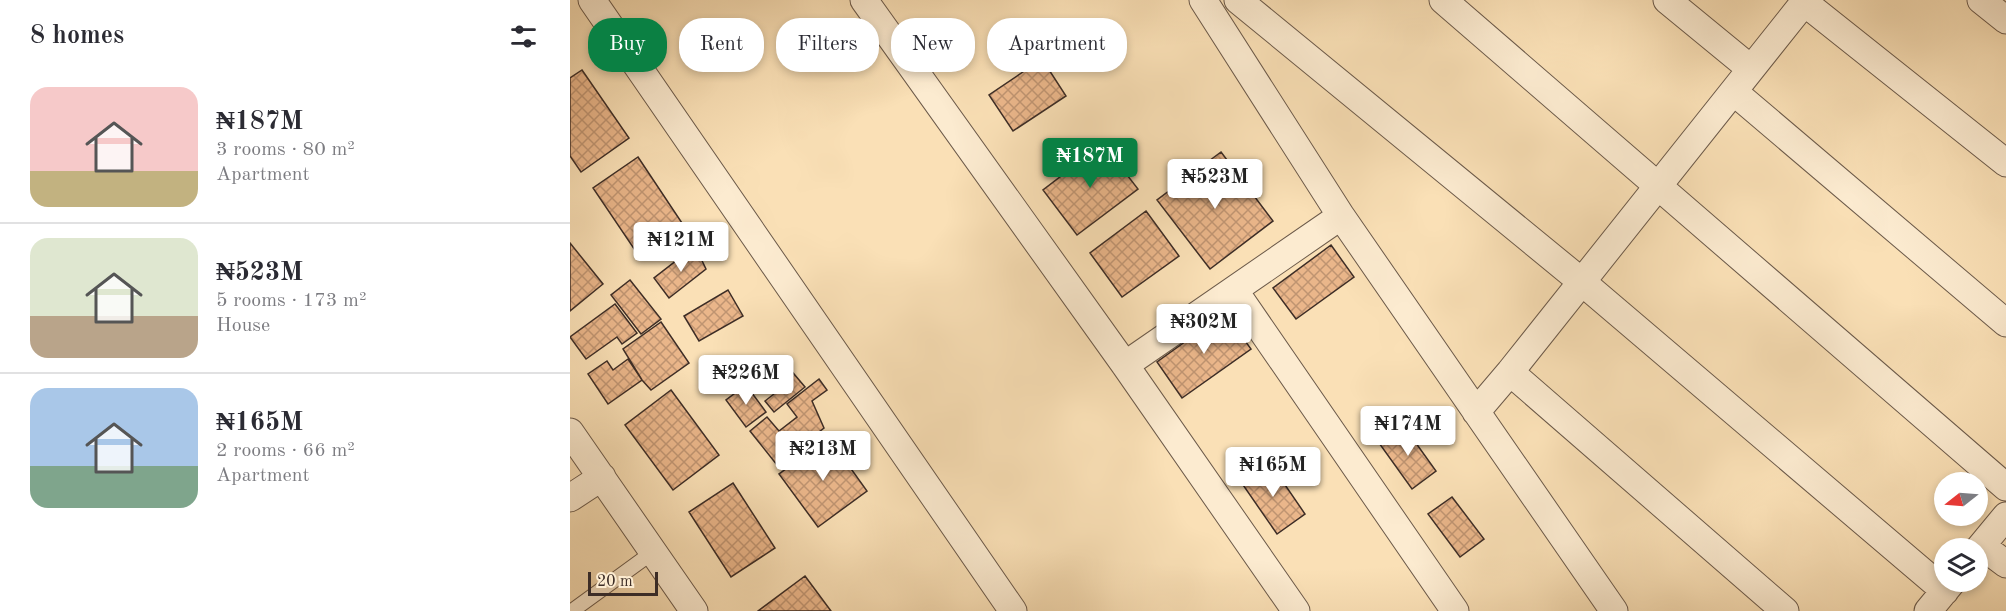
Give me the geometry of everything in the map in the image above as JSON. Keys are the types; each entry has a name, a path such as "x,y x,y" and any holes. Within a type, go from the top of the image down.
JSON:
{"street":[{"path":"592,0 1013,611"},
{"path":"864,0 1125,365 1296,611"},
{"path":"1203,0 1341,216 1614,611"},
{"path":"1238,0 1582,282 1942,595"},
{"path":"1443,0 2006,488"},
{"path":"1667,0 1751,69"},
{"path":"1981,0 2006,20"},
{"path":"1476,412 1805,1 2006,163"},
{"path":"1734,92 2006,323"},
{"path":"1125,365 1341,216"},
{"path":"1234,290 1455,611"},
{"path":"1510,372 1785,611"},
{"path":"570,432 694,611"},
{"path":"570,498 602,477"},
{"path":"1987,538 2006,516"},
{"path":"1988,553 2006,564"}],"lane":[{"path":"572,611 654,552"}],"building":[{"path":"582,70 629,138 581,172 570,156 570,78"},
{"path":"1023,72 1050,72 1066,96 1013,131 989,95"},
{"path":"1103,144 1138,189 1077,235 1043,190"},
{"path":"1221,152 1273,221 1210,269 1157,200"},
{"path":"638,157 686,229 641,259 593,188"},
{"path":"1146,211 1179,256 1122,297 1090,253"},
{"path":"570,243 603,284 570,311"},
{"path":"1331,245 1354,277 1296,319 1273,288"},
{"path":"695,246 706,269 669,298 654,278"},
{"path":"630,280 661,319 641,334 611,295"},
{"path":"728,290 743,316 699,341 684,316"},
{"path":"615,304 637,333 622,344 617,337 586,359 570,337"},
{"path":"1225,313 1251,349 1182,398 1157,362"},
{"path":"661,322 689,363 651,390 623,349"},
{"path":"628,359 642,380 608,404 588,374 607,361 613,370"},
{"path":"783,361 805,387 774,412 765,401 779,390 766,375"},
{"path":"819,379 827,390 812,401 824,428 777,465 750,431 767,417 779,431 797,417 787,404"},
{"path":"746,385 766,412 746,427 726,400"},
{"path":"671,390 719,455 673,490 625,425"},
{"path":"1403,425 1436,471 1412,489 1379,443"},
{"path":"829,438 867,491 818,527 779,474"},
{"path":"1270,463 1305,514 1277,534 1241,482"},
{"path":"733,483 775,548 731,577 689,512"},
{"path":"1452,497 1484,539 1460,557 1428,514"},
{"path":"805,576 831,611 758,611"}]}
